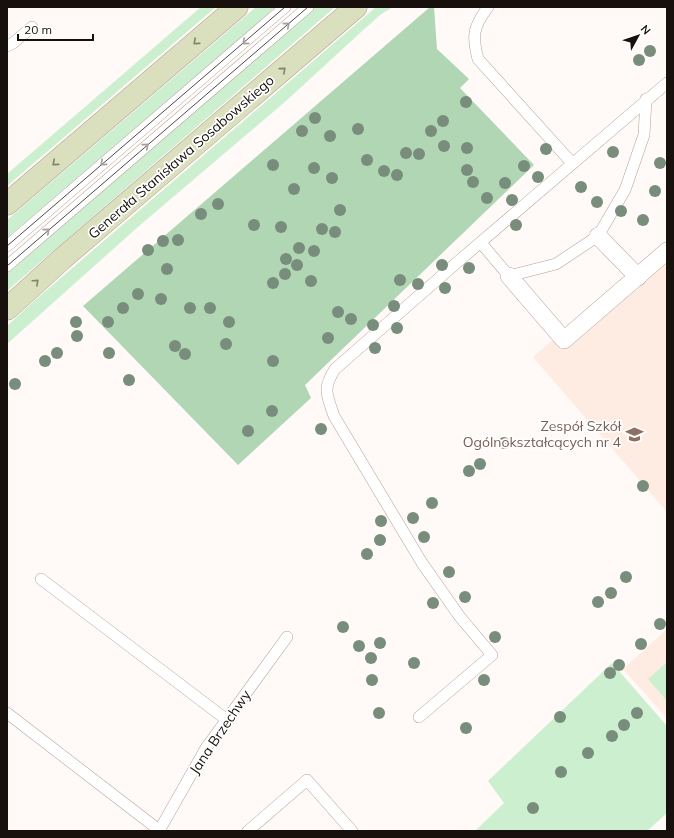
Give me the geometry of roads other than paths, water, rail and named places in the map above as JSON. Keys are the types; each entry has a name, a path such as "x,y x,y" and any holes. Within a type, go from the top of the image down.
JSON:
{"main road":[{"path":"7,204 237,7"},
{"name":"Generała Stanisława Sosabowskiego","path":"7,309 63,258 356,7"}],"street":[{"path":"598,236 638,277"},
{"path":"509,276 564,340 667,251"}],"lane":[{"path":"7,246 285,7"},
{"path":"7,266 308,7"},
{"path":"488,7 476,22 474,41 478,60 572,163"},
{"path":"7,46 13,43 32,27"},
{"path":"419,717 492,655 460,617 422,563 334,416 327,395 327,382 336,369 646,99 667,83"},
{"path":"481,243 509,276 556,264 598,236 625,190 644,135 646,99"},
{"path":"41,579 227,720"},
{"name":"Jana Brzechwy","path":"159,831 206,748 287,637"},
{"path":"7,713 159,831"},
{"path":"248,831 307,780 352,831"}],"tram line":[{"path":"7,246 285,7"},
{"path":"7,266 308,7"}],"place":[{"name":"Zespół Szkół Ogólnokształcących nr 4","path":"634,434"}]}
